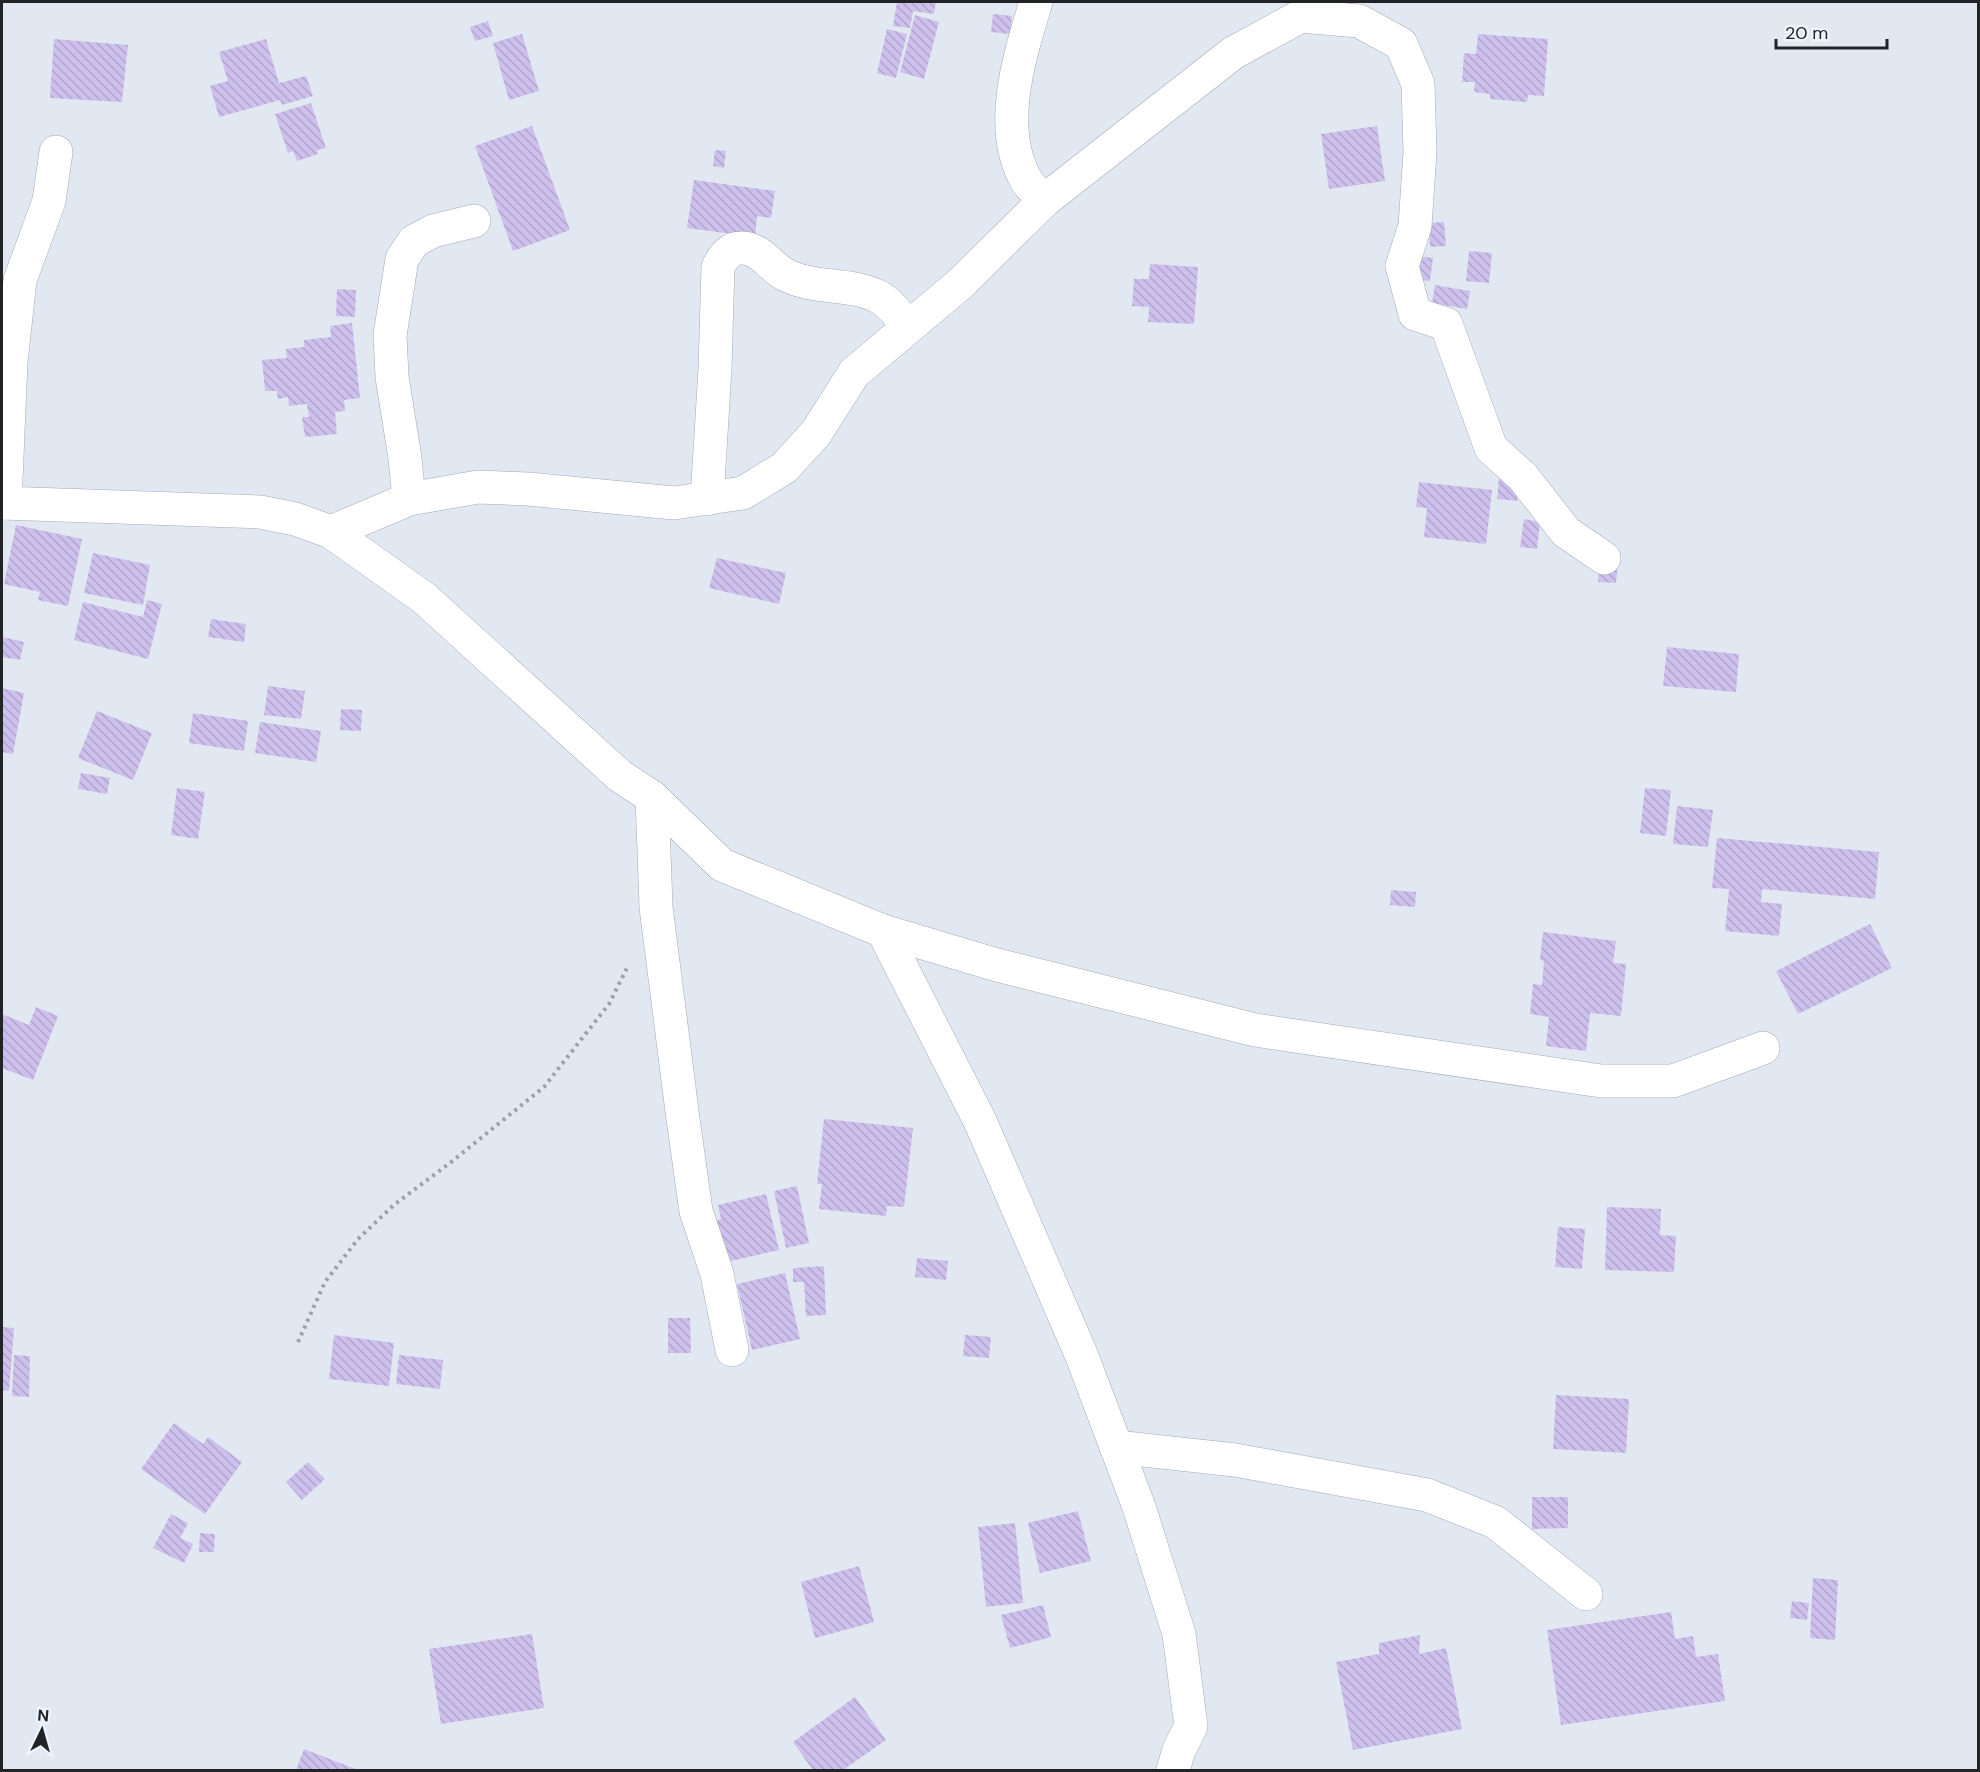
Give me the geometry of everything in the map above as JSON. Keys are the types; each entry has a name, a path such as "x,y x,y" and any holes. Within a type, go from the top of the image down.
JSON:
{"street":[{"path":"1036,2 1016,73 1011,115 1014,149 1026,181 1045,200"},
{"path":"332,532 409,499 478,488 528,489 674,503 744,493 784,468 816,433 854,373 960,284 1045,200 1233,53 1301,16 1359,21 1401,44 1418,84 1420,152 1415,226 1401,266 1415,314 1446,324 1491,448 1523,477 1566,532 1604,558"},
{"path":"56,152 48,201 20,280 11,362 3,503 260,512 295,519 332,532 424,598 620,776 652,797 722,865 883,931 998,965 1256,1030 1601,1081 1672,1081 1763,1048"},
{"path":"409,499 392,377 390,335 402,260 414,241 433,231 474,221"},
{"path":"707,499 715,369 718,267 723,257 732,250 741,248 753,250 785,274 830,286 865,291 882,298 901,317 906,328"},
{"path":"652,797 656,907 682,1119 696,1211 717,1274 732,1350"},
{"path":"883,931 980,1121 1081,1354 1139,1507 1179,1634 1191,1726 1179,1750 1173,1770"},
{"path":"1116,1447 1235,1460 1427,1495 1495,1522 1586,1594"}],"path":[{"path":"298,1342 325,1282 358,1239 395,1204 544,1087 609,1004 630,961"}],"building":[{"path":"897,2 936,2 934,14 913,11 910,28 893,26"},
{"path":"993,14 1012,16 1010,34 991,32"},
{"path":"915,15 939,22 924,79 900,72"},
{"path":"488,21 493,36 475,41 470,27"},
{"path":"887,29 907,34 896,78 877,73"},
{"path":"522,34 539,91 509,100 493,43"},
{"path":"1478,34 1548,39 1544,96 1528,95 1527,102 1490,99 1490,94 1474,92 1475,82 1462,82 1464,53 1476,54"},
{"path":"54,39 128,45 122,102 50,98"},
{"path":"266,39 279,83 306,76 313,96 282,105 280,100 219,117 210,86 228,81 219,52"},
{"path":"311,103 326,148 317,150 318,154 297,161 293,151 288,153 275,114"},
{"path":"532,126 570,230 513,251 475,146"},
{"path":"1377,126 1385,181 1329,189 1321,134"},
{"path":"715,150 726,151 724,168 713,166"},
{"path":"694,180 775,191 771,218 757,216 755,237 687,228"},
{"path":"1444,222 1446,246 1430,247 1429,223"},
{"path":"1469,251 1492,253 1489,283 1466,281"},
{"path":"1410,255 1433,258 1430,281 1406,278"},
{"path":"1150,264 1198,267 1194,324 1148,322 1149,307 1132,306 1134,279 1149,279"},
{"path":"1435,285 1470,291 1467,309 1432,303"},
{"path":"337,289 356,290 355,317 336,316"},
{"path":"352,323 360,398 344,400 345,411 335,412 337,434 305,437 302,417 309,417 307,404 289,406 288,397 278,399 277,391 265,391 262,360 287,358 286,349 304,347 304,340 331,337 330,326"},
{"path":"1499,478 1519,480 1517,501 1497,499"},
{"path":"1419,482 1492,490 1486,544 1424,537 1427,508 1416,507"},
{"path":"1524,519 1540,522 1537,549 1520,547"},
{"path":"16,525 82,539 68,606 38,600 40,592 4,584"},
{"path":"93,553 150,565 143,605 84,593"},
{"path":"717,558 786,573 779,604 709,588"},
{"path":"1599,563 1618,564 1616,583 1598,582"},
{"path":"147,600 162,604 148,659 74,640 83,602 143,617"},
{"path":"211,619 246,624 244,642 208,637"},
{"path":"2,637 24,642 20,660 2,657"},
{"path":"1667,647 1739,654 1736,692 1663,686"},
{"path":"268,686 305,691 301,719 264,715"},
{"path":"2,688 24,693 13,754 2,752"},
{"path":"341,709 362,710 361,731 340,730"},
{"path":"97,711 152,733 133,780 78,758"},
{"path":"193,713 248,721 244,751 189,743"},
{"path":"260,722 321,731 316,762 255,753"},
{"path":"81,773 110,778 107,794 78,789"},
{"path":"177,788 205,792 198,839 171,835"},
{"path":"1645,788 1671,790 1666,836 1640,833"},
{"path":"1677,806 1713,810 1708,847 1673,844"},
{"path":"1717,838 1879,852 1875,899 1762,889 1761,902 1782,904 1779,936 1725,931 1729,889 1712,888"},
{"path":"1391,890 1416,892 1415,907 1390,905"},
{"path":"1870,924 1892,968 1798,1014 1776,971"},
{"path":"1543,932 1616,941 1613,963 1626,964 1621,1016 1590,1013 1586,1051 1546,1046 1549,1017 1530,1014 1533,984 1542,985 1544,961 1540,960"},
{"path":"36,1007 58,1016 33,1080 2,1068 2,1014 29,1025"},
{"path":"824,1119 913,1128 904,1207 887,1206 886,1216 819,1209 822,1184 817,1184"},
{"path":"797,1186 809,1243 786,1248 774,1191"},
{"path":"766,1194 779,1250 717,1264 707,1223 721,1219 718,1205"},
{"path":"1607,1207 1661,1209 1660,1235 1676,1236 1674,1272 1605,1270"},
{"path":"1558,1227 1585,1229 1582,1269 1555,1267"},
{"path":"917,1258 948,1261 946,1280 915,1277"},
{"path":"824,1266 826,1315 806,1316 804,1282 793,1282 793,1268"},
{"path":"785,1273 800,1339 752,1350 737,1284"},
{"path":"668,1318 690,1318 691,1353 668,1353"},
{"path":"2,1327 14,1328 9,1391 2,1390"},
{"path":"334,1335 394,1343 389,1386 329,1379"},
{"path":"965,1335 991,1337 989,1358 963,1356"},
{"path":"14,1355 30,1356 29,1397 12,1396"},
{"path":"399,1355 443,1360 440,1389 396,1384"},
{"path":"1556,1395 1629,1399 1626,1453 1553,1449"},
{"path":"174,1423 203,1444 208,1437 242,1462 205,1514 141,1469"},
{"path":"308,1462 325,1479 302,1500 286,1482"},
{"path":"1532,1497 1568,1497 1568,1528 1532,1529"},
{"path":"1078,1511 1091,1561 1040,1573 1028,1523"},
{"path":"171,1514 188,1523 180,1538 193,1544 184,1563 153,1548"},
{"path":"1015,1523 1023,1603 986,1607 978,1527"},
{"path":"200,1533 215,1534 214,1552 199,1552"},
{"path":"859,1566 874,1622 815,1638 801,1582"},
{"path":"1813,1578 1838,1580 1835,1640 1810,1638"},
{"path":"1792,1601 1809,1603 1807,1620 1790,1618"},
{"path":"1043,1605 1051,1637 1010,1648 1001,1615"},
{"path":"1671,1612 1675,1639 1693,1636 1696,1657 1718,1654 1725,1701 1561,1725 1547,1630"},
{"path":"532,1634 544,1708 441,1724 429,1649"},
{"path":"1420,1635 1419,1654 1446,1648 1462,1729 1353,1750 1336,1662 1379,1654 1379,1643"},
{"path":"855,1697 886,1740 843,1770 813,1770 793,1742"},
{"path":"304,1749 358,1770 296,1770"}]}
